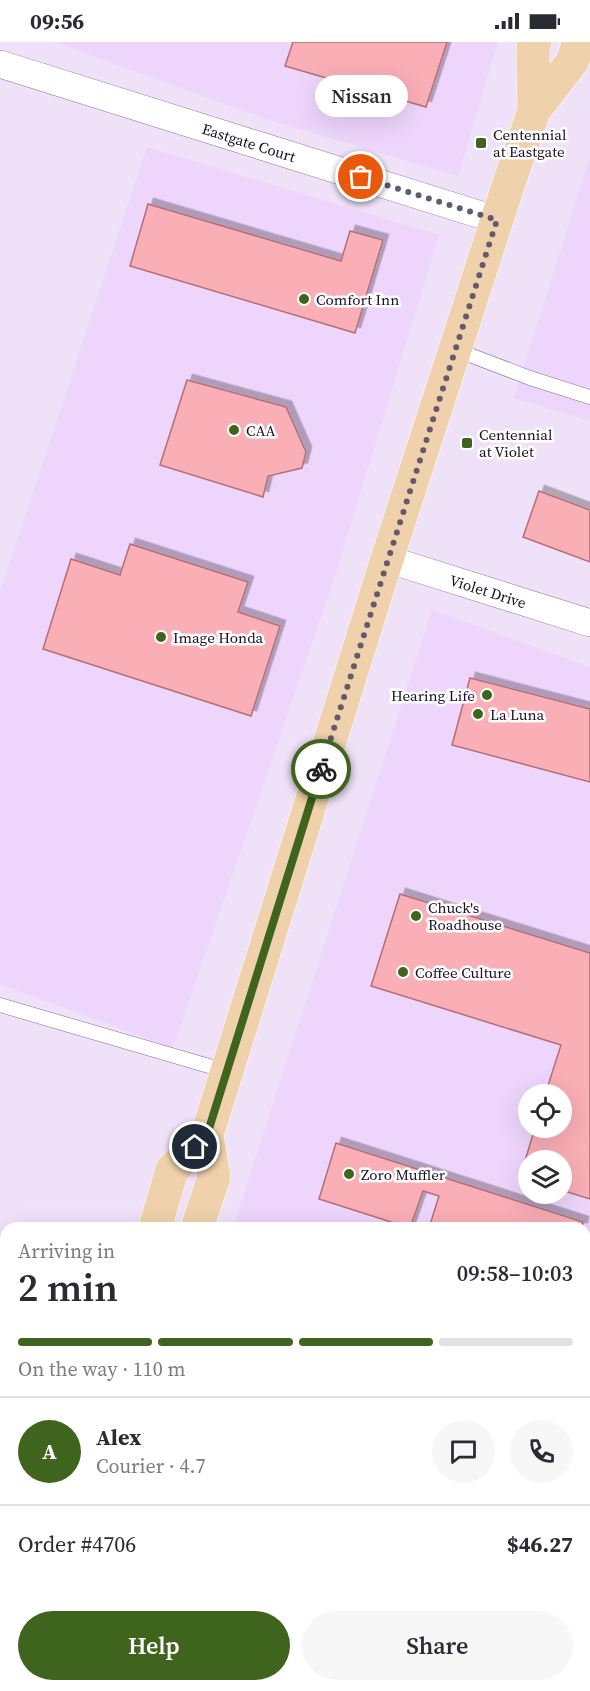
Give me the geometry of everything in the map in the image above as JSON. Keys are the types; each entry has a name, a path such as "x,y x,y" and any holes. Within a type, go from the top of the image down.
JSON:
{"main road":[{"path":"534,111 533,47 535,42"},
{"path":"199,1222 214,1177 207,1135 454,349 534,111 572,62 579,42"},
{"path":"157,1222 172,1170 207,1135"}],"street":[{"name":"Eastgate Court","path":"0,64 497,220"},
{"name":"Violet Drive","path":"387,559 590,623"}],"lane":[{"path":"454,349 530,378 590,397"},
{"path":"0,1005 226,1071"}],"shaded area":[{"path":"55,42 498,42 458,176 266,119"},
{"path":"147,147 439,235 335,576 173,1048 0,984 0,592"},
{"path":"590,157 590,421 514,398"},
{"path":"432,610 590,667 590,1222 235,1222"}],"building":[{"path":"293,42 447,42 426,107 285,66"},
{"name":"Comfort Inn","path":"148,204 341,261 350,231 383,240 355,333 130,266"},
{"name":"CAA","path":"187,380 286,407 306,452 302,468 268,476 263,497 160,465"},
{"path":"539,491 590,510 590,562 523,537"},
{"name":"Image Honda","path":"130,544 248,582 238,612 280,626 251,716 43,649 71,559 120,575"},
{"path":"470,678 590,709 590,782 452,745"},
{"path":"400,894 590,953 590,1199 572,1193 572,1150 528,1150 532,1138 572,1138 572,1084 549,1084 561,1045 371,986"},
{"path":"336,1143 518,1201 518,1204 527,1204 583,1222 431,1222 439,1196 423,1191 412,1222 391,1222 319,1199"}],"way so far":[{"path":"321,769 447,370 497,220 361,177"}],"place":[{"name":"Centennial at Eastgate","path":"481,143"},
{"name":"Nissan","path":"361,177"},
{"name":"Comfort Inn","path":"304,299"},
{"name":"CAA","path":"234,430"},
{"name":"Centennial at Violet","path":"467,443"},
{"name":"Image Honda","path":"161,637"},
{"name":"Hearing Life","path":"487,695"},
{"name":"La Luna","path":"478,714"},
{"name":"Chuck's Roadhouse","path":"416,916"},
{"name":"Coffee Culture","path":"403,972"},
{"name":"Zoro Muffler","path":"349,1174"}],"route":[{"path":"195,1147 207,1135 321,769"}]}
